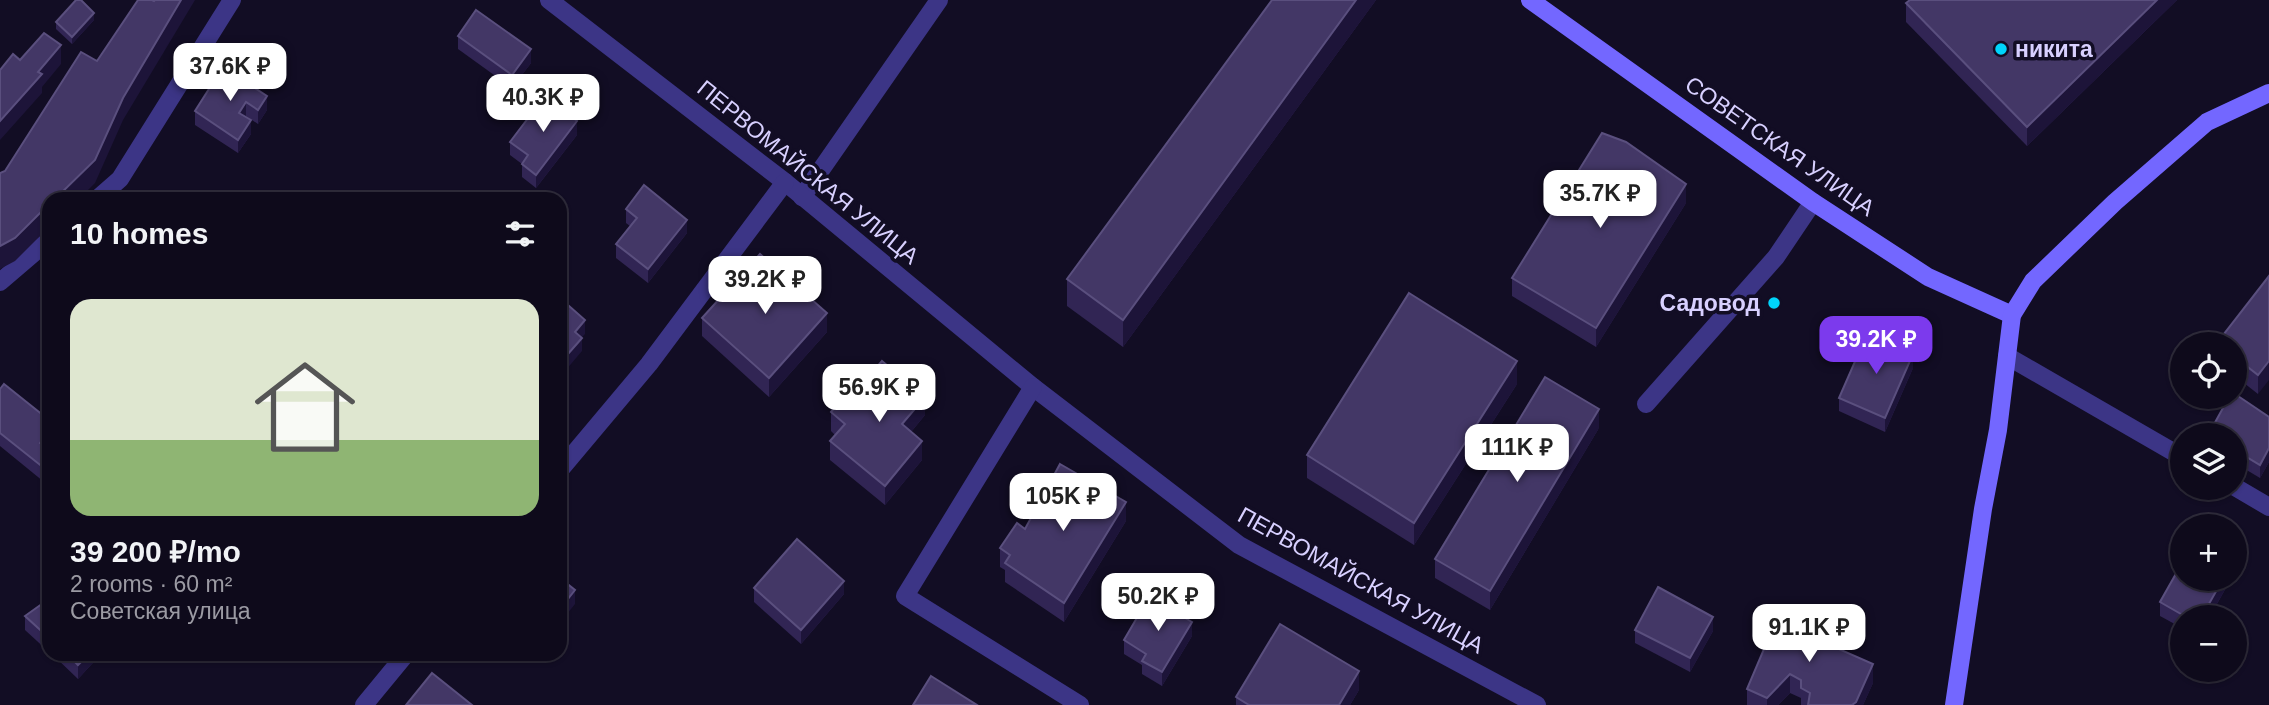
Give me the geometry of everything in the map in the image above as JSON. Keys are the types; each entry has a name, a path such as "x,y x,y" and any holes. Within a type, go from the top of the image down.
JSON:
{"main road":[{"name":"СОВЕТСКАЯ УЛИЦА","path":"1530,0 1813,202 1928,277 2012,314"},
{"path":"1954,705 2012,314 2033,281 2115,202 2207,122 2269,93"}],"street":[{"path":"105,192 120,179 232,0"},
{"name":"ПЕРВОМАЙСКАЯ УЛИЦА","path":"548,0 785,182 1033,387 1239,545 1537,705"},
{"path":"802,197 939,0"},
{"path":"567,462 649,364 785,182"},
{"path":"1646,404 1776,257 1813,202"},
{"path":"0,282 42,246"},
{"path":"2007,356 2170,450"},
{"path":"1033,387 905,596 1080,705"},
{"path":"2247,494 2269,507"},
{"path":"364,705 400,661"}],"building":[{"path":"76,0 81,0 94,13 72,37 56,22"},
{"path":"138,0 181,0 123,98 95,160 62,192 42,192 42,211 15,238 0,246 0,173 5,171 81,52 97,61"},
{"path":"1272,0 1356,0 1123,320 1067,279"},
{"path":"1910,0 2157,0 2027,127 1906,3"},
{"path":"476,10 531,49 512,75 458,36"},
{"path":"44,33 61,45 38,72 42,74 0,121 0,70 13,54 20,60"},
{"path":"223,67 267,96 258,110 246,102 239,113 251,120 238,140 195,111"},
{"path":"545,96 577,121 536,175 522,164 528,155 510,142"},
{"path":"1602,133 1626,142 1686,184 1596,328 1512,278"},
{"path":"644,185 687,220 648,269 616,244 637,218 626,209"},
{"path":"760,254 827,313 769,378 702,318"},
{"path":"2269,276 2269,361 2258,375 2247,366 2247,332 2226,332"},
{"path":"1409,293 1517,361 1414,523 1307,455"},
{"path":"567,304 585,320 575,332 582,338 567,355"},
{"path":"1867,334 1913,354 1885,418 1839,398"},
{"path":"882,361 925,397 902,424 922,441 885,486 830,441 845,424 831,412 853,385 879,407 885,400 864,382"},
{"path":"1545,377 1599,409 1490,591 1435,559"},
{"path":"4,384 42,414 42,466 0,433 0,389"},
{"path":"2247,402 2269,417 2269,448 2260,465 2247,457 2247,423 2215,423 2222,409 2247,409"},
{"path":"1060,464 1126,502 1064,603 1005,563 1010,555 1000,548 1017,523 1025,529"},
{"path":"797,539 844,581 801,630 754,588"},
{"path":"567,584 575,590 567,600"},
{"path":"2170,584 2170,591 2216,591 2208,605 2170,605 2170,608 2160,602"},
{"path":"1658,587 1713,617 1690,658 1635,630"},
{"path":"1149,597 1192,622 1162,672 1142,661 1146,654 1124,640"},
{"path":"42,604 42,632 25,616"},
{"path":"1781,609 1821,626 1816,639 1873,664 1856,702 1852,705 1808,705 1810,693 1801,688 1801,680 1790,674 1767,698 1747,689"},
{"path":"1280,624 1359,671 1339,705 1249,705 1236,697"},
{"path":"432,673 472,705 406,705"},
{"path":"931,676 977,705 913,705"}],"place":[{"name":"никита","path":"2001,49"},
{"name":"Садовод","path":"1774,303"}]}
